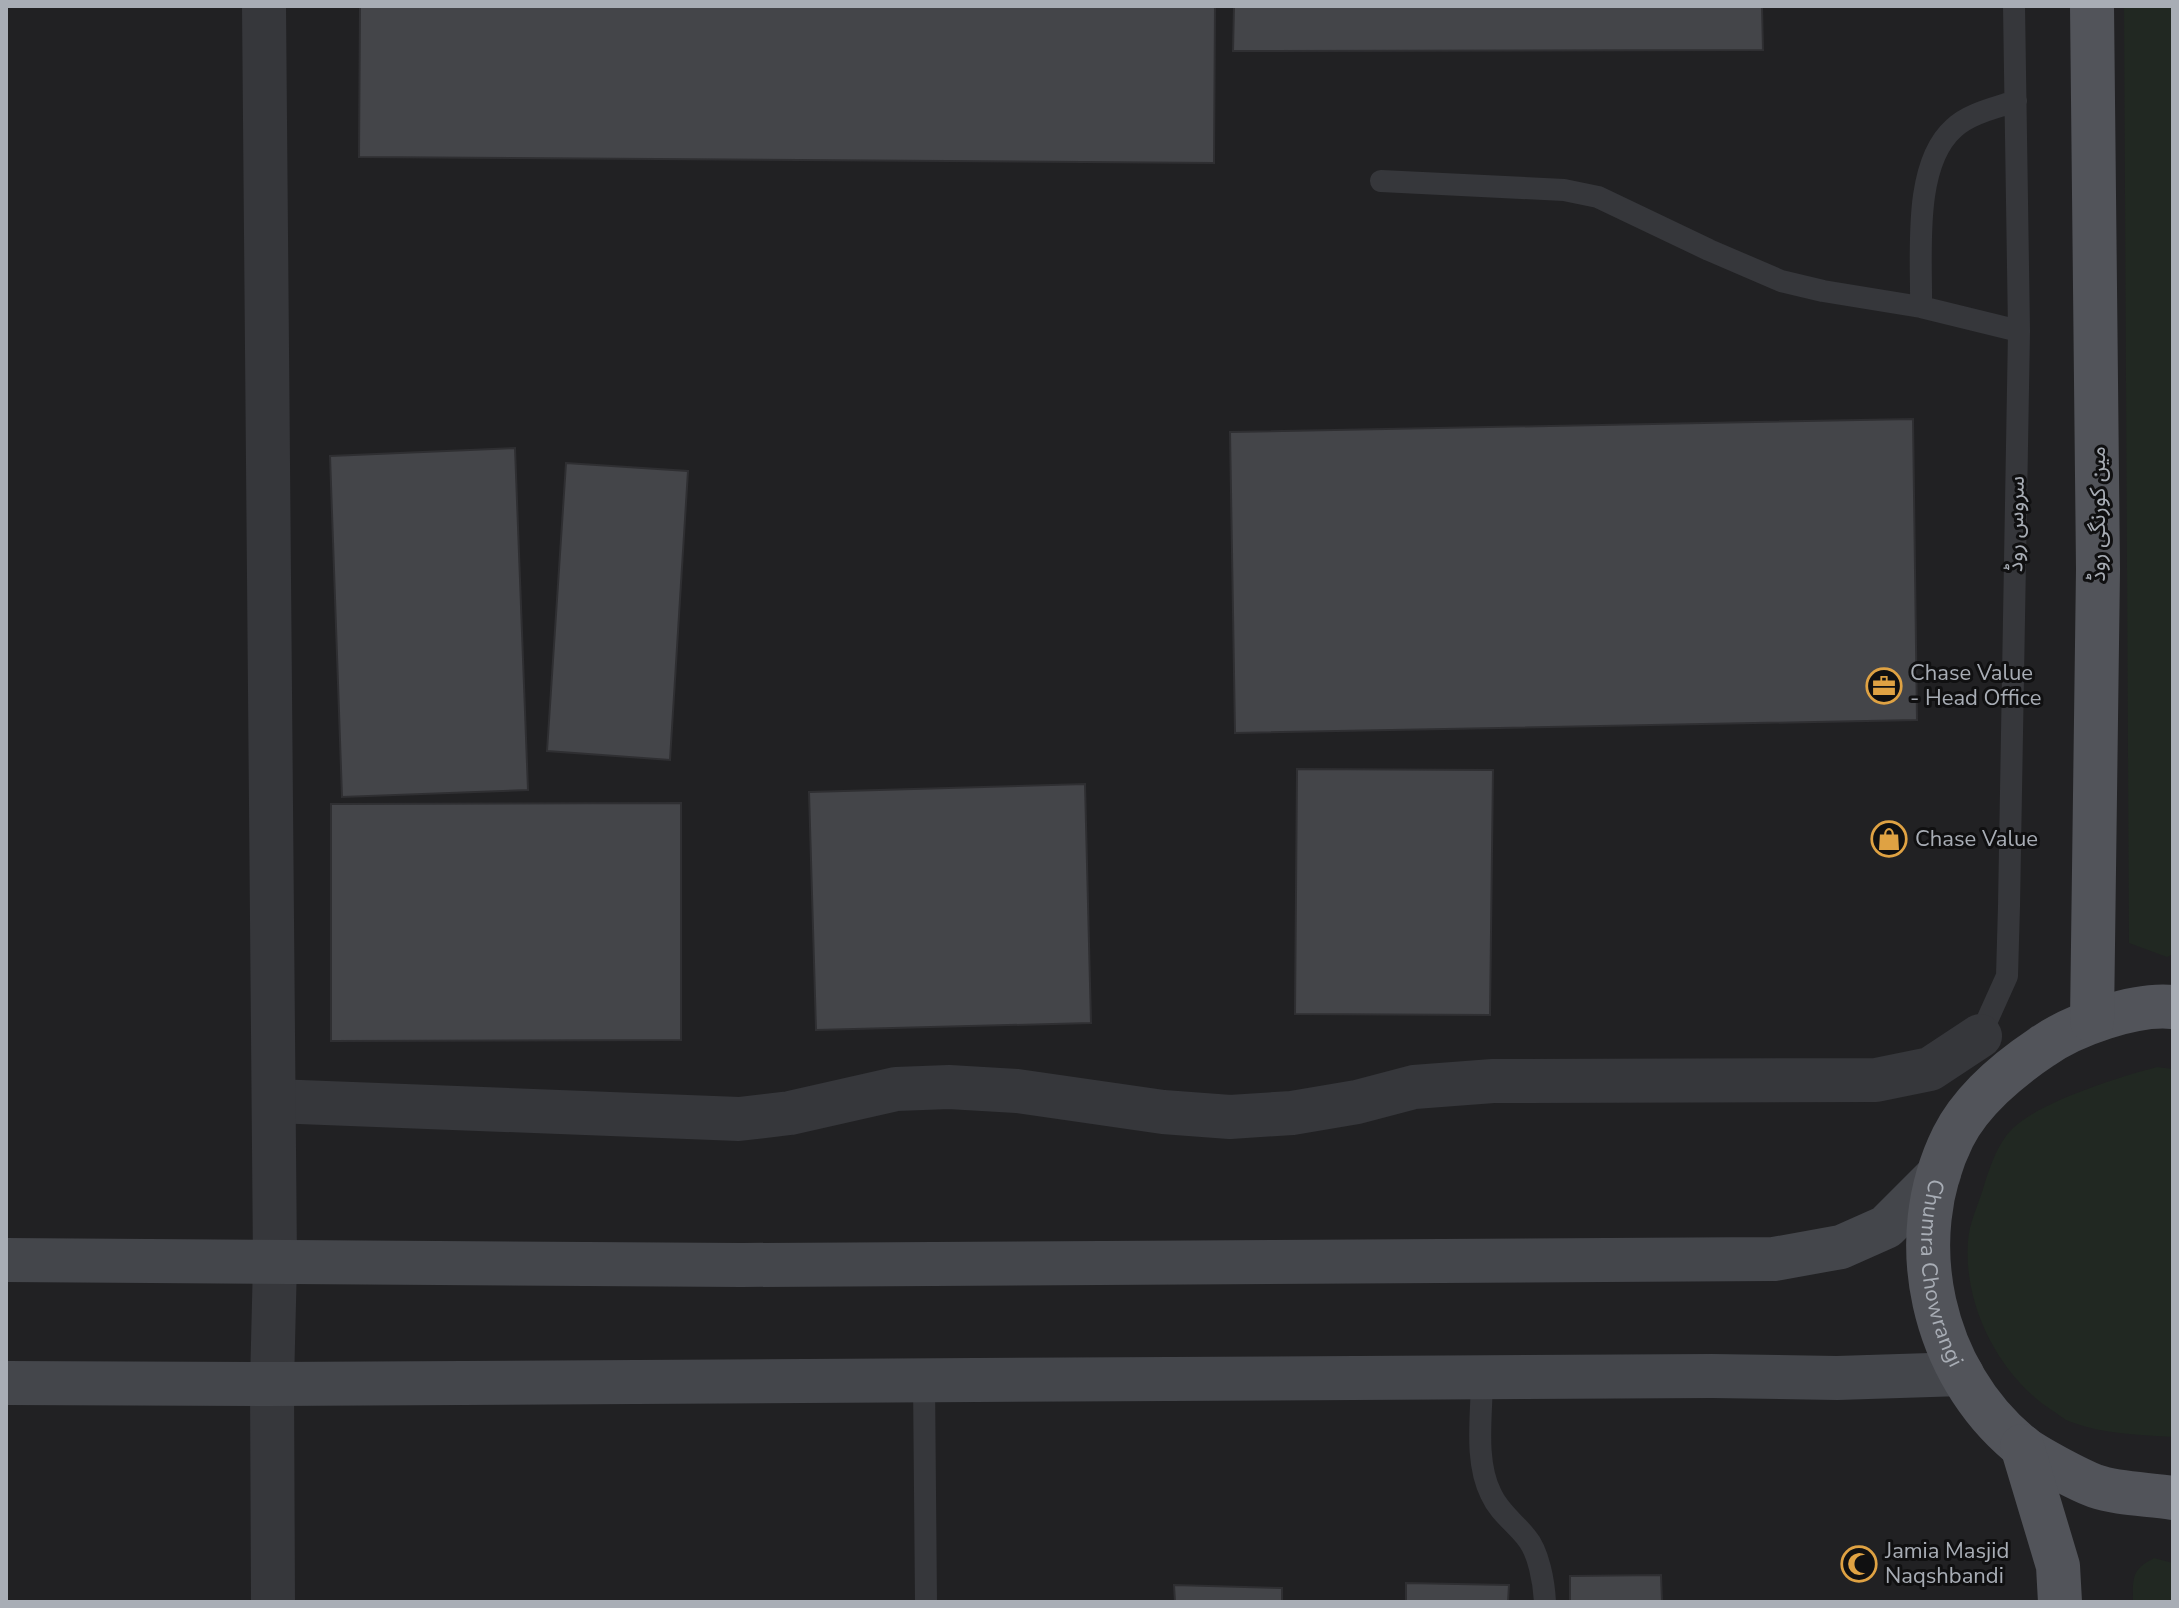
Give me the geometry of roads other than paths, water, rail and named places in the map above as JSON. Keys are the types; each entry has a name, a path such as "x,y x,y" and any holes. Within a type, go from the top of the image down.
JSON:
{"main road":[{"name":"مین کورنگی روڈ","path":"2092,6 2098,569 2092,1021"},
{"name":"Chumra Chowrangi","path":"2173,1007 2158,1006 2092,1021 2059,1035 2009,1069 1954,1135 1939,1174 1928,1225 1928,1270 1942,1336 1974,1397 2022,1446 2096,1486 2173,1498"},
{"path":"6,1260 758,1265 1774,1259 1841,1247 1886,1227 1939,1174"},
{"path":"6,1383 1837,1378 1962,1374"},
{"path":"2022,1446 2055,1590"}],"street":[{"path":"264,6 275,1262 273,1602"},
{"path":"274,1101 739,1119 790,1113 896,1089 949,1087 1017,1091 1163,1112 1230,1117 1292,1113 1357,1102 1414,1087 1493,1081 1876,1080 1930,1069 1980,1036"},
{"path":"1939,1174 1980,1036"}],"lane":[{"name":"سروس روڈ","path":"1980,1036 2007,976 2019,331 2014,6"},
{"path":"1921,307 1927,176 1936,149 1954,127 1976,115 2016,101"},
{"path":"1381,181 1564,190 1598,197 1781,281 1921,307 2019,331"},
{"path":"1482,1377 1482,1462 1490,1493 1505,1515 1529,1539 1537,1560 1545,1602"},
{"path":"924,1380 926,1602"}],"place":[{"name":"Chase Value - Head Office","path":"1884,686"},
{"name":"Chase Value","path":"1889,839"},
{"name":"Jamia Masjid Naqshbandi","path":"1859,1564"}]}
